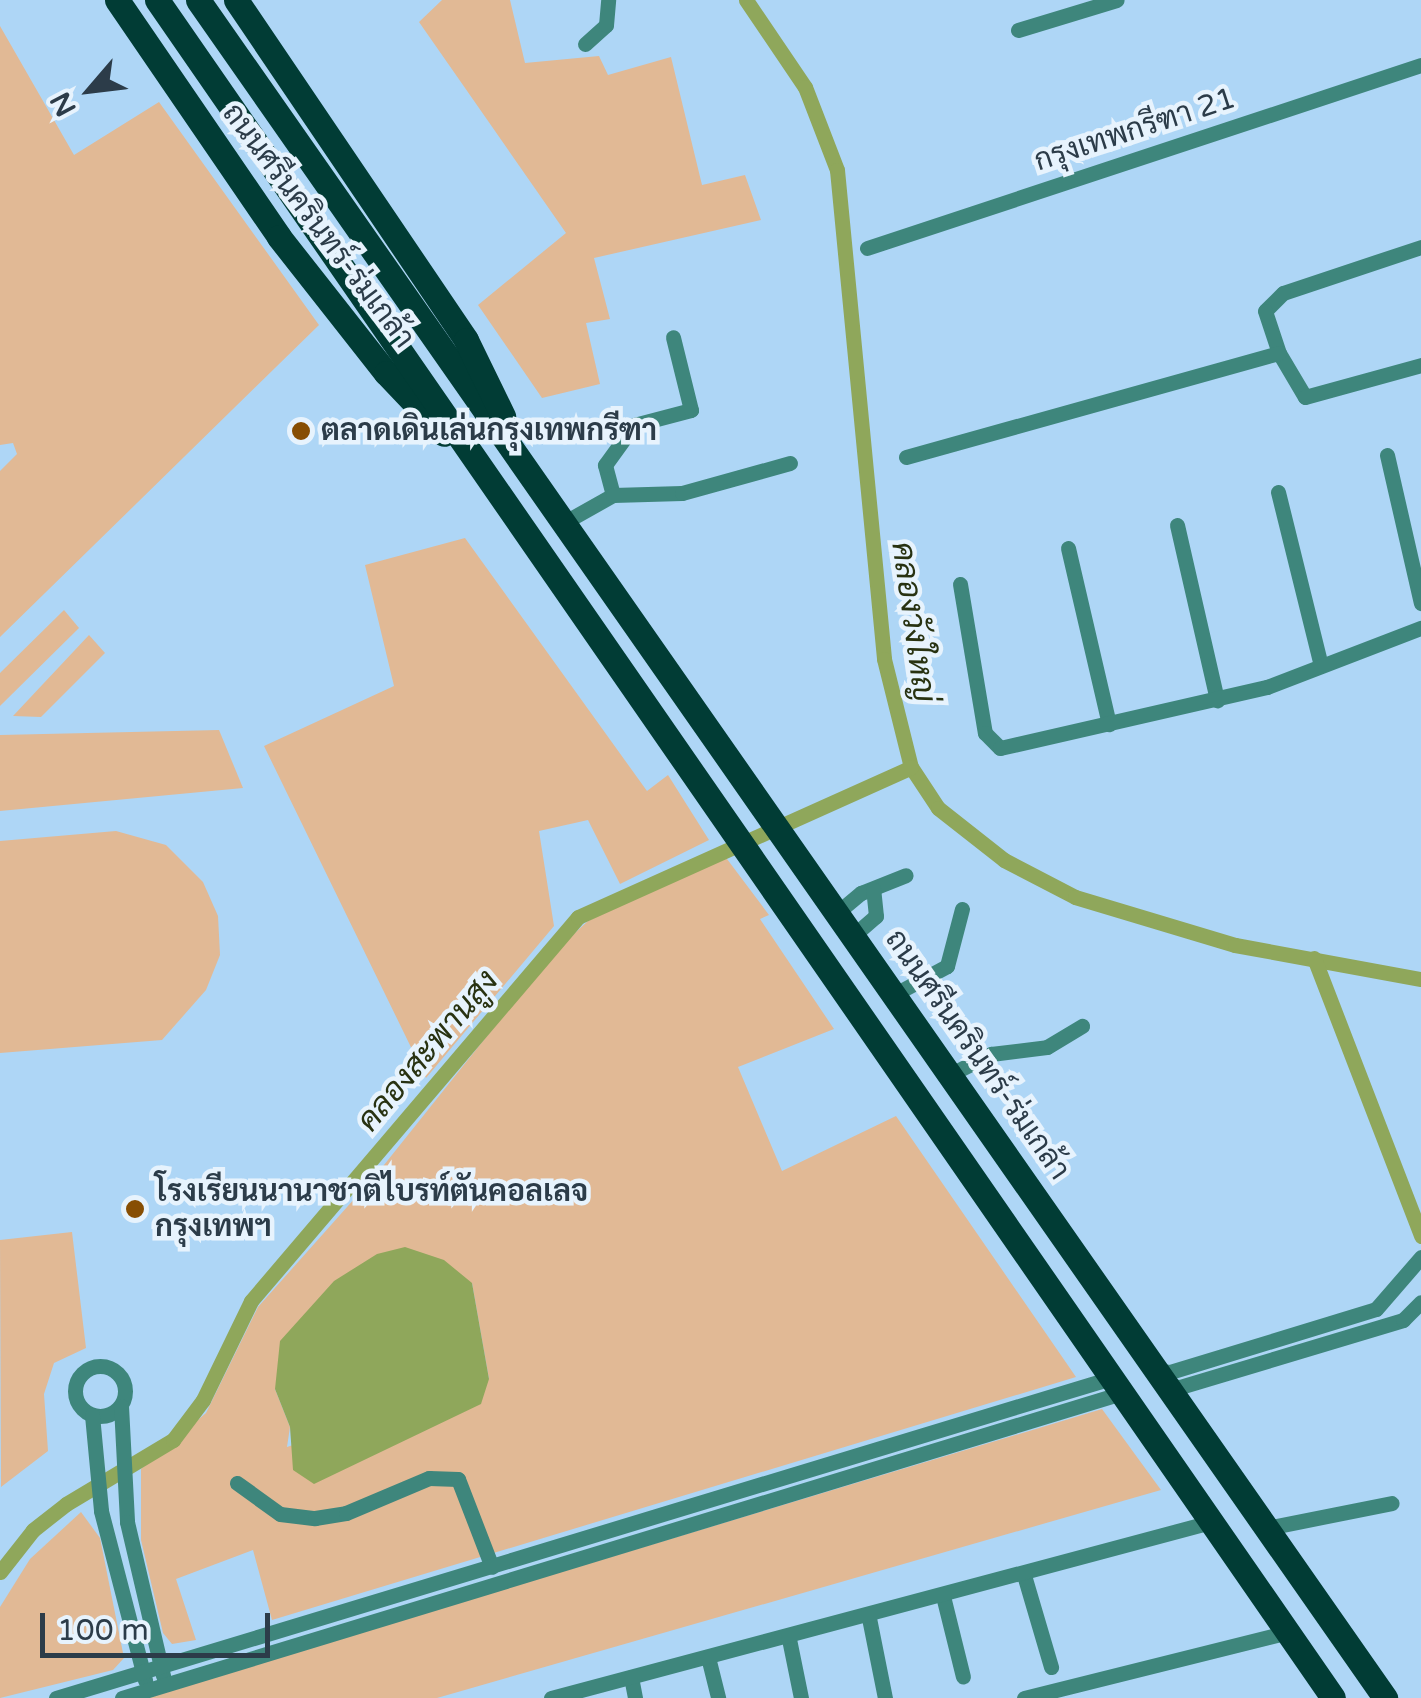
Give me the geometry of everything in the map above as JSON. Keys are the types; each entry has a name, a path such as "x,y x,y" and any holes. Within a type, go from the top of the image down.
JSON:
{"main road":[{"name":"ถนนศรีนครินทร์-ร่มเกล้า","path":"117,0 279,238 386,373 485,477"},
{"name":"ถนนศรีนครินทร์-ร่มเกล้า","path":"156,0 1334,1698"},
{"name":"ถนนศรีนครินทร์-ร่มเกล้า","path":"198,0 727,751 1385,1698"},
{"name":"ถนนศรีนครินทร์-ร่มเกล้า","path":"236,0 466,340 495,393 514,449"}],"street":[{"path":"585,44 606,25 608,0"},
{"path":"1018,30 1116,0"},
{"name":"กรุงเทพกรีฑา 21","path":"867,248 1421,65"},
{"path":"1421,247 1273,300 1266,320 1299,394 1311,398 1421,365"},
{"path":"613,495 605,464 634,425 691,410 673,338"},
{"path":"906,457 1279,353"},
{"path":"1387,456 1421,603"},
{"path":"565,522 613,495 682,493 790,463"},
{"path":"1278,492 1321,666"},
{"path":"1178,525 1217,700"},
{"path":"1068,548 1109,724"},
{"path":"960,584 992,745 1217,700 1421,628"},
{"path":"838,912 873,889 906,875"},
{"path":"854,935 876,916 873,889"},
{"path":"895,994 946,966 962,910"},
{"path":"951,1074 991,1054 1048,1047 1082,1026"},
{"path":"1416,1263 1376,1309 1170,1372 1162,1378 1180,1387 1348,1338 1418,1312"},
{"path":"146,1682 94,1460 92,1415 75,1396 88,1368 103,1366 118,1374 126,1389 121,1406 127,1522 163,1677"},
{"path":"163,1677 492,1567 1117,1386"},
{"path":"56,1698 146,1682 1117,1386"},
{"path":"92,1415 107,1416 121,1406"},
{"path":"237,1483 280,1514 315,1518 346,1513 428,1478 458,1479 492,1567"},
{"path":"1266,1528 1392,1503"},
{"path":"551,1698 789,1640 1211,1522"},
{"path":"1024,1575 1051,1667"},
{"path":"943,1596 963,1677"},
{"path":"868,1618 885,1698"},
{"path":"1024,1698 1288,1632"},
{"path":"789,1640 801,1698"},
{"path":"709,1661 718,1698"},
{"path":"631,1677 635,1698"},
{"path":"122,1698 146,1682"}],"shaded area":[{"path":"442,0 510,0 525,63 599,56 608,75 671,57 702,185 745,175 761,220 594,258 610,319 586,323 600,384 542,398 478,305 566,233 419,22"},
{"path":"0,26 74,155 159,102 319,325 0,637 0,471 17,454 13,443 0,445"},
{"path":"465,538 647,791 668,775 709,840 620,884 588,820 539,831 554,926 426,1078 264,746 394,686 365,565"},
{"path":"64,610 79,628 0,706 0,673"},
{"path":"89,635 105,653 41,717 13,716"},
{"path":"219,730 243,788 0,811 0,735"},
{"path":"116,831 166,845 203,882 218,916 220,955 206,990 162,1040 0,1053 0,841"},
{"path":"724,855 769,915 760,919 834,1029 738,1067 782,1171 896,1116 1076,1377 272,1620 253,1550 176,1579 196,1640 172,1644 163,1633 141,1540 141,1469 206,1413 258,1307 380,1170 554,952 588,921","holes":["472,1283 489,1379 287,1447 290,1427 275,1389"]},
{"path":"72,1232 86,1348 54,1363 44,1394 48,1451 1,1487 0,1240"},
{"path":"405,1247 444,1260 472,1283 489,1379 481,1404 314,1484 293,1470 290,1427 275,1389 280,1341 334,1281 377,1254"},
{"path":"1102,1409 1161,1490 437,1698 142,1698"},
{"path":"81,1512 100,1538 124,1658 113,1670 0,1698 0,1607 30,1559"}],"waterway":[{"name":"คลองวังใหญ่","path":"746,0 805,87 837,170 884,659 911,767 938,808 1004,860 1075,897 1235,945 1421,979"},
{"name":"คลองสะพานสูง","path":"0,1572 33,1530 66,1504 173,1440 203,1400 251,1301 578,917 911,767"},
{"path":"1314,958 1421,1236"}],"place":[{"name":"ตลาดเดินเล่นกรุงเทพกรีฑา","path":"301,431"},
{"name":"โรงเรียนนานาชาติไบรท์ตันคอลเลจ กรุงเทพฯ","path":"135,1209"}]}
